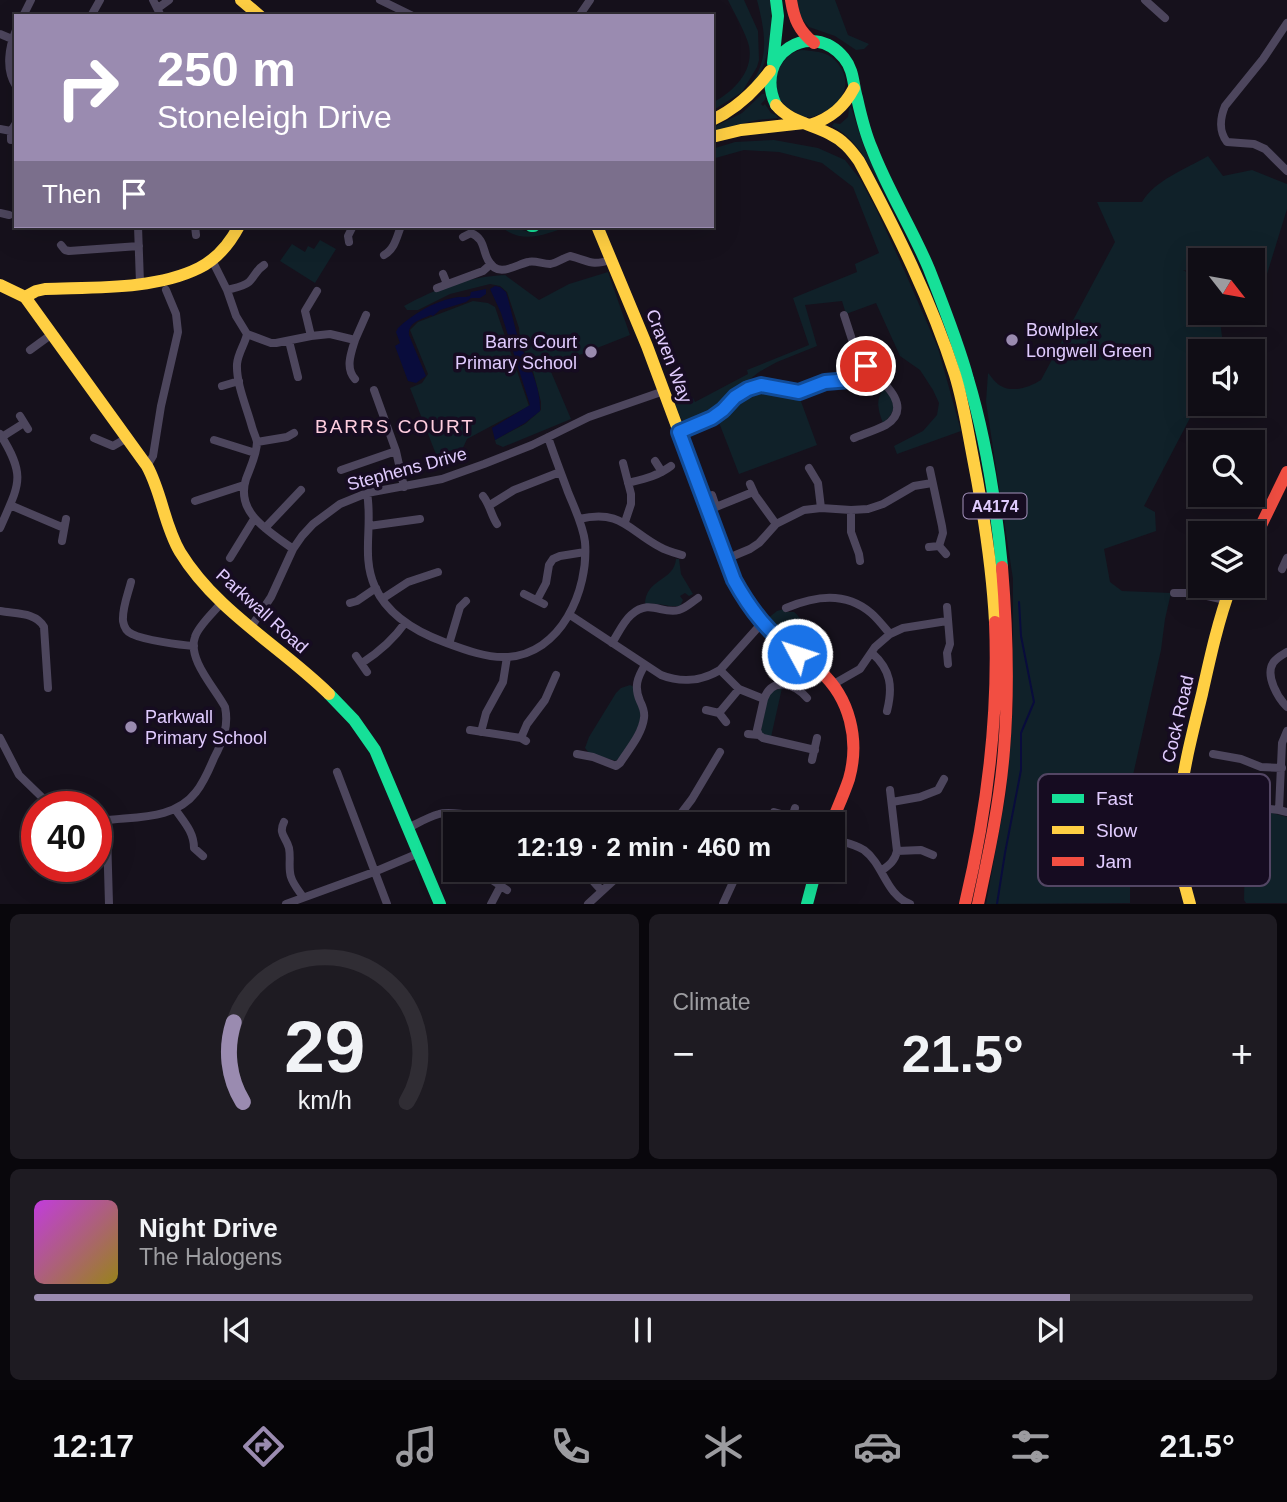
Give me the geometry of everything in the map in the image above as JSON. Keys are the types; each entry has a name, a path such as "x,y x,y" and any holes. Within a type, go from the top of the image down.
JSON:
{"main road":[{"path":"240,0 258,14"},
{"name":"A4174","path":"776,0 778,16 771,94 785,114 834,135 859,161 908,253 929,303 962,398 981,491 994,608 996,668 989,779 965,904"},
{"name":"A4174","path":"791,0 795,22 801,33 814,43 834,48 841,54 854,76 854,88 873,153 923,255 972,391 994,497 1006,606 1007,706 999,795 978,904"},
{"path":"714,119 741,104 753,93 784,51 798,42 814,43"},
{"path":"714,137 741,130 807,124 829,118 841,109 854,88"},
{"path":"25,297 45,289 140,284 181,275 212,260 238,228"},
{"name":"Craven Way","path":"598,228 648,346 734,580 762,623 779,641 820,670 847,709 854,733 853,761 836,812"},
{"name":"Parkwall Road","path":"0,285 25,297 147,466 157,485 166,520 178,548 198,578 350,714 375,750 440,904"},
{"path":"1263,521 1287,472"},
{"name":"Cock Road","path":"1184,774 1225,600"},
{"path":"807,904 813,882"},
{"name":"Cock Road","path":"1185,886 1190,904"}],"street":[{"path":"157,8 169,0"},
{"path":"380,0 409,14"},
{"path":"1149,1 1165,18"},
{"path":"1286,170 1265,149 1254,144 1230,143 1223,137 1221,129 1222,114 1235,92 1264,59 1287,23"},
{"path":"0,34 12,39"},
{"path":"4,71 14,34"},
{"path":"0,129 13,131"},
{"path":"1286,170 1284,164 1287,156"},
{"path":"138,228 140,284"},
{"path":"349,242 348,236 352,228"},
{"path":"384,255 394,245 400,228"},
{"path":"468,232 478,236 484,244 487,258 499,269 514,269 531,261 548,264 570,256 597,264 611,260"},
{"path":"61,244 69,251 139,246"},
{"path":"212,260 236,316 247,334 271,343 330,334 355,340"},
{"path":"437,288 483,271 491,264"},
{"path":"226,290 245,285 264,265"},
{"path":"443,274 447,284"},
{"path":"147,466 153,456 178,332 176,314 166,290"},
{"path":"311,335 305,311 317,291"},
{"path":"355,379 350,374 350,356 366,315"},
{"path":"844,316 858,358 893,393 897,401 897,408 889,423 854,438"},
{"path":"30,350 52,334"},
{"path":"247,334 237,360 239,381 257,442 244,485 244,496 254,519 293,548"},
{"path":"289,341 298,377"},
{"path":"679,432 712,418 748,389 761,385 799,392 825,382 850,380 859,375 866,366"},
{"path":"222,386 239,381"},
{"path":"374,390 396,451 404,487"},
{"name":"Stephens Drive","path":"251,627 271,597 293,548 313,524 340,504 367,493 442,479 532,445 589,417 664,391"},
{"path":"0,528 18,482 15,460 1,435 24,423"},
{"path":"257,442 287,437 294,433"},
{"path":"367,493 370,510 366,550 369,572 382,599 405,623 425,635 489,655 507,657 533,651 552,637 570,615 584,571 585,540 548,437"},
{"path":"94,438 113,446 127,438"},
{"path":"214,440 255,453"},
{"path":"341,470 396,451"},
{"path":"655,461 662,472"},
{"path":"623,463 631,504 625,522"},
{"path":"628,483 650,478 671,466"},
{"path":"809,468 820,477 821,508"},
{"path":"930,470 943,533 939,546"},
{"path":"491,505 514,490 561,472"},
{"path":"726,559 750,549 776,524 804,510 868,509 883,504 914,486 932,483"},
{"path":"195,501 244,485"},
{"path":"712,495 716,507 752,488 776,524"},
{"path":"265,528 301,490"},
{"path":"483,496 491,505 492,516 497,524"},
{"path":"10,505 65,523 62,541"},
{"path":"851,510 853,552 860,561"},
{"path":"579,519 594,515 625,522 661,548 682,555"},
{"path":"230,558 254,519"},
{"path":"369,526 420,519"},
{"path":"669,551 673,541"},
{"path":"929,547 939,546"},
{"path":"939,546 946,554"},
{"path":"524,594 541,602 549,565 553,559 585,552"},
{"path":"1282,569 1287,558"},
{"path":"382,599 408,582 438,572"},
{"path":"131,582 123,622 128,631 137,636 194,646"},
{"path":"350,603 376,589"},
{"path":"1174,593 1194,593 1225,600"},
{"path":"786,608 798,608 815,598 837,597 850,600 871,612 890,634"},
{"path":"611,643 629,617 638,610 653,607 680,610 698,598"},
{"path":"449,643 460,607 466,601"},
{"path":"112,819 160,814 187,802 195,793 222,744 226,730 225,707 194,654 194,638 222,602"},
{"path":"947,607 950,644 948,664"},
{"path":"0,611 31,616 42,623 51,676 48,688"},
{"path":"570,615 661,675 677,680 700,679 720,670 762,623"},
{"path":"832,685 854,674 890,634 916,625 947,621"},
{"path":"367,672 359,660 379,652 405,623"},
{"path":"1287,652 1271,665 1270,671 1275,691 1287,707"},
{"path":"872,653 882,662 889,678 891,697 887,711"},
{"path":"481,732 486,713 503,682 507,657"},
{"path":"577,754 617,766 641,730 644,710 636,683 645,664"},
{"path":"720,670 739,689 764,699"},
{"path":"470,730 524,739 533,714 545,700 556,675"},
{"path":"759,735 757,730 764,699 772,686 779,684 806,693"},
{"path":"719,713 739,689"},
{"path":"706,710 719,713 726,722"},
{"path":"1283,811 1282,768 1287,731"},
{"path":"748,734 815,750"},
{"path":"0,738 4,755 36,791"},
{"path":"812,760 817,738"},
{"path":"682,812 720,752"},
{"path":"1213,754 1241,759 1261,767 1282,768"},
{"path":"337,772 387,904"},
{"path":"892,802 941,793 944,779"},
{"path":"881,871 891,864 897,851 890,790"},
{"path":"175,809 191,831 194,848 203,856"},
{"path":"408,828 443,813"},
{"path":"284,822 280,829 289,850 291,876 303,897"},
{"path":"845,842 864,850 874,860 900,900 910,904"},
{"path":"897,851 921,850 933,855"},
{"path":"286,904 419,853"},
{"path":"108,882 109,904"},
{"path":"491,904 504,888 495,882"},
{"path":"594,882 602,891"},
{"path":"588,904 612,882"},
{"path":"723,904 733,882"}],"shaded area":[{"path":"728,0 744,0 758,31 759,60 742,92 714,110 714,102 734,87 745,73 750,55 745,35"},
{"path":"757,0 770,0 771,23 766,59 749,90 717,113 743,93 758,72 764,37"},
{"path":"797,0 835,0 848,35 869,44 864,49 856,50 835,36 809,27 800,17"},
{"path":"802,50 828,55 838,63 845,79 844,90 837,106 811,117 801,116 785,106 776,90 782,64 787,57"},
{"path":"765,94 766,98 761,104 765,104 778,118 714,131 714,127 742,113"},
{"path":"851,107 864,147 897,217 862,154 853,142 832,126 834,123 840,124 848,117"},
{"path":"774,140 818,148 845,160 860,179 938,348 961,431 897,454 894,446 923,431 937,415 939,403 920,370 900,356 876,303 846,314 842,301 805,305 817,346 759,372 730,395 713,413 689,423 681,419 671,394 681,399 693,398 695,402 748,374 747,370 809,345 793,298 857,272 855,264 879,253 853,187 822,163 779,152 744,150 714,158 714,148 735,142"},
{"path":"1208,156 1223,176 1252,170 1287,184 1287,209 1265,280 1265,248 1188,248 1188,271 1183,270 1188,273 1188,326 1221,326 1222,339 1188,339 1188,416 1194,416 1190,418 1144,506 1155,512 1156,531 1104,549 1110,582 1122,591 1171,593 1133,774 1038,774 1038,886 1130,886 1130,903 986,904 1006,793 1013,707 1013,579 986,402 988,373 999,385 1011,389 1027,387 1041,380 1115,242 1097,202 1142,202 1163,181"},
{"path":"503,228 529,232 562,228 525,237"},
{"path":"320,240 336,249 315,283 280,261 292,244 305,252 308,246 314,249"},
{"path":"608,272 630,335 549,367 571,419 503,447 496,444 495,440 525,424 541,410 533,371 520,341 519,328 507,292 500,286 490,284 450,294 418,310 407,310 404,306 453,284 505,275 539,300 569,284"},
{"path":"495,286 506,292 519,341 536,384 540,411 495,440 492,428 530,405 501,313 490,289"},
{"path":"486,289 486,294 480,298 471,298 440,310 410,327 409,335 426,376 416,383 408,381 395,346 400,343 396,332 398,328 431,306"},
{"path":"473,301 495,307 529,406 467,439 461,452 439,462 410,388 422,383 428,374 410,330 418,322"},
{"path":"884,389 893,402 893,410 883,423 878,405"},
{"path":"752,391 790,398 799,396 817,445 739,474 718,420 742,396"},
{"path":"676,559 679,559 681,574 693,594 689,596 685,593 680,596 683,600 680,606 645,605 650,590 670,572"},
{"path":"784,609 799,616 804,625 802,650 767,619"},
{"path":"630,685 634,687 640,721 628,745 616,761 589,753 585,748 589,737 616,693"},
{"path":"782,688 771,737 762,734 761,730 769,692"},
{"path":"1270,813 1287,817 1287,903 1246,903 1244,886 1270,886"}],"waterway":[{"path":"997,904 1021,770 1021,733 1034,702 1021,636 1019,602"}],"traffic: fast":[{"path":"773,63 778,16 776,0"},
{"path":"776,105 771,87 772,71 789,48 802,42 817,41 831,46 844,58 851,73 870,143 885,180 929,269 964,365 985,448 1002,567"},
{"path":"329,694 354,720 375,750 440,904"},
{"path":"807,904 813,882"}],"traffic: slow":[{"path":"241,0 258,14"},
{"path":"714,119 744,99 770,71"},
{"path":"810,125 836,111 854,88"},
{"path":"776,105 794,119 835,136 853,153 886,213 924,293 946,347 963,404 980,495 995,622"},
{"path":"714,137 741,130 804,123"},
{"path":"25,297 45,289 144,284 182,275 199,268 217,255 238,228"},
{"path":"598,228 647,346 720,542"},
{"path":"0,285 25,297 147,466 175,542 195,573 230,610 329,694"},
{"path":"1184,774 1211,653 1227,598"},
{"path":"1186,886 1190,904"}],"traffic: jam":[{"path":"791,0 798,24 814,43"},
{"path":"1263,521 1287,472"},
{"path":"720,542 741,591 763,625 778,640 820,671 839,694 845,707 853,735 852,764 836,812"},
{"path":"978,904 997,808 1004,750 1007,658 1002,567"},
{"path":"965,904 980,834 990,764 995,693 995,622"}],"place":[{"name":"Bowlplex Longwell Green","path":"1012,340"},
{"name":"Barrs Court Primary School","path":"591,352"},
{"name":"Parkwall Primary School","path":"131,727"}],"district":[{"name":"BARRS COURT","path":"395,426"}],"route":[{"path":"797,654 779,641 762,623 734,580 679,432 712,418 748,389 761,385 799,392 825,382 850,380 859,375 866,366"}]}
